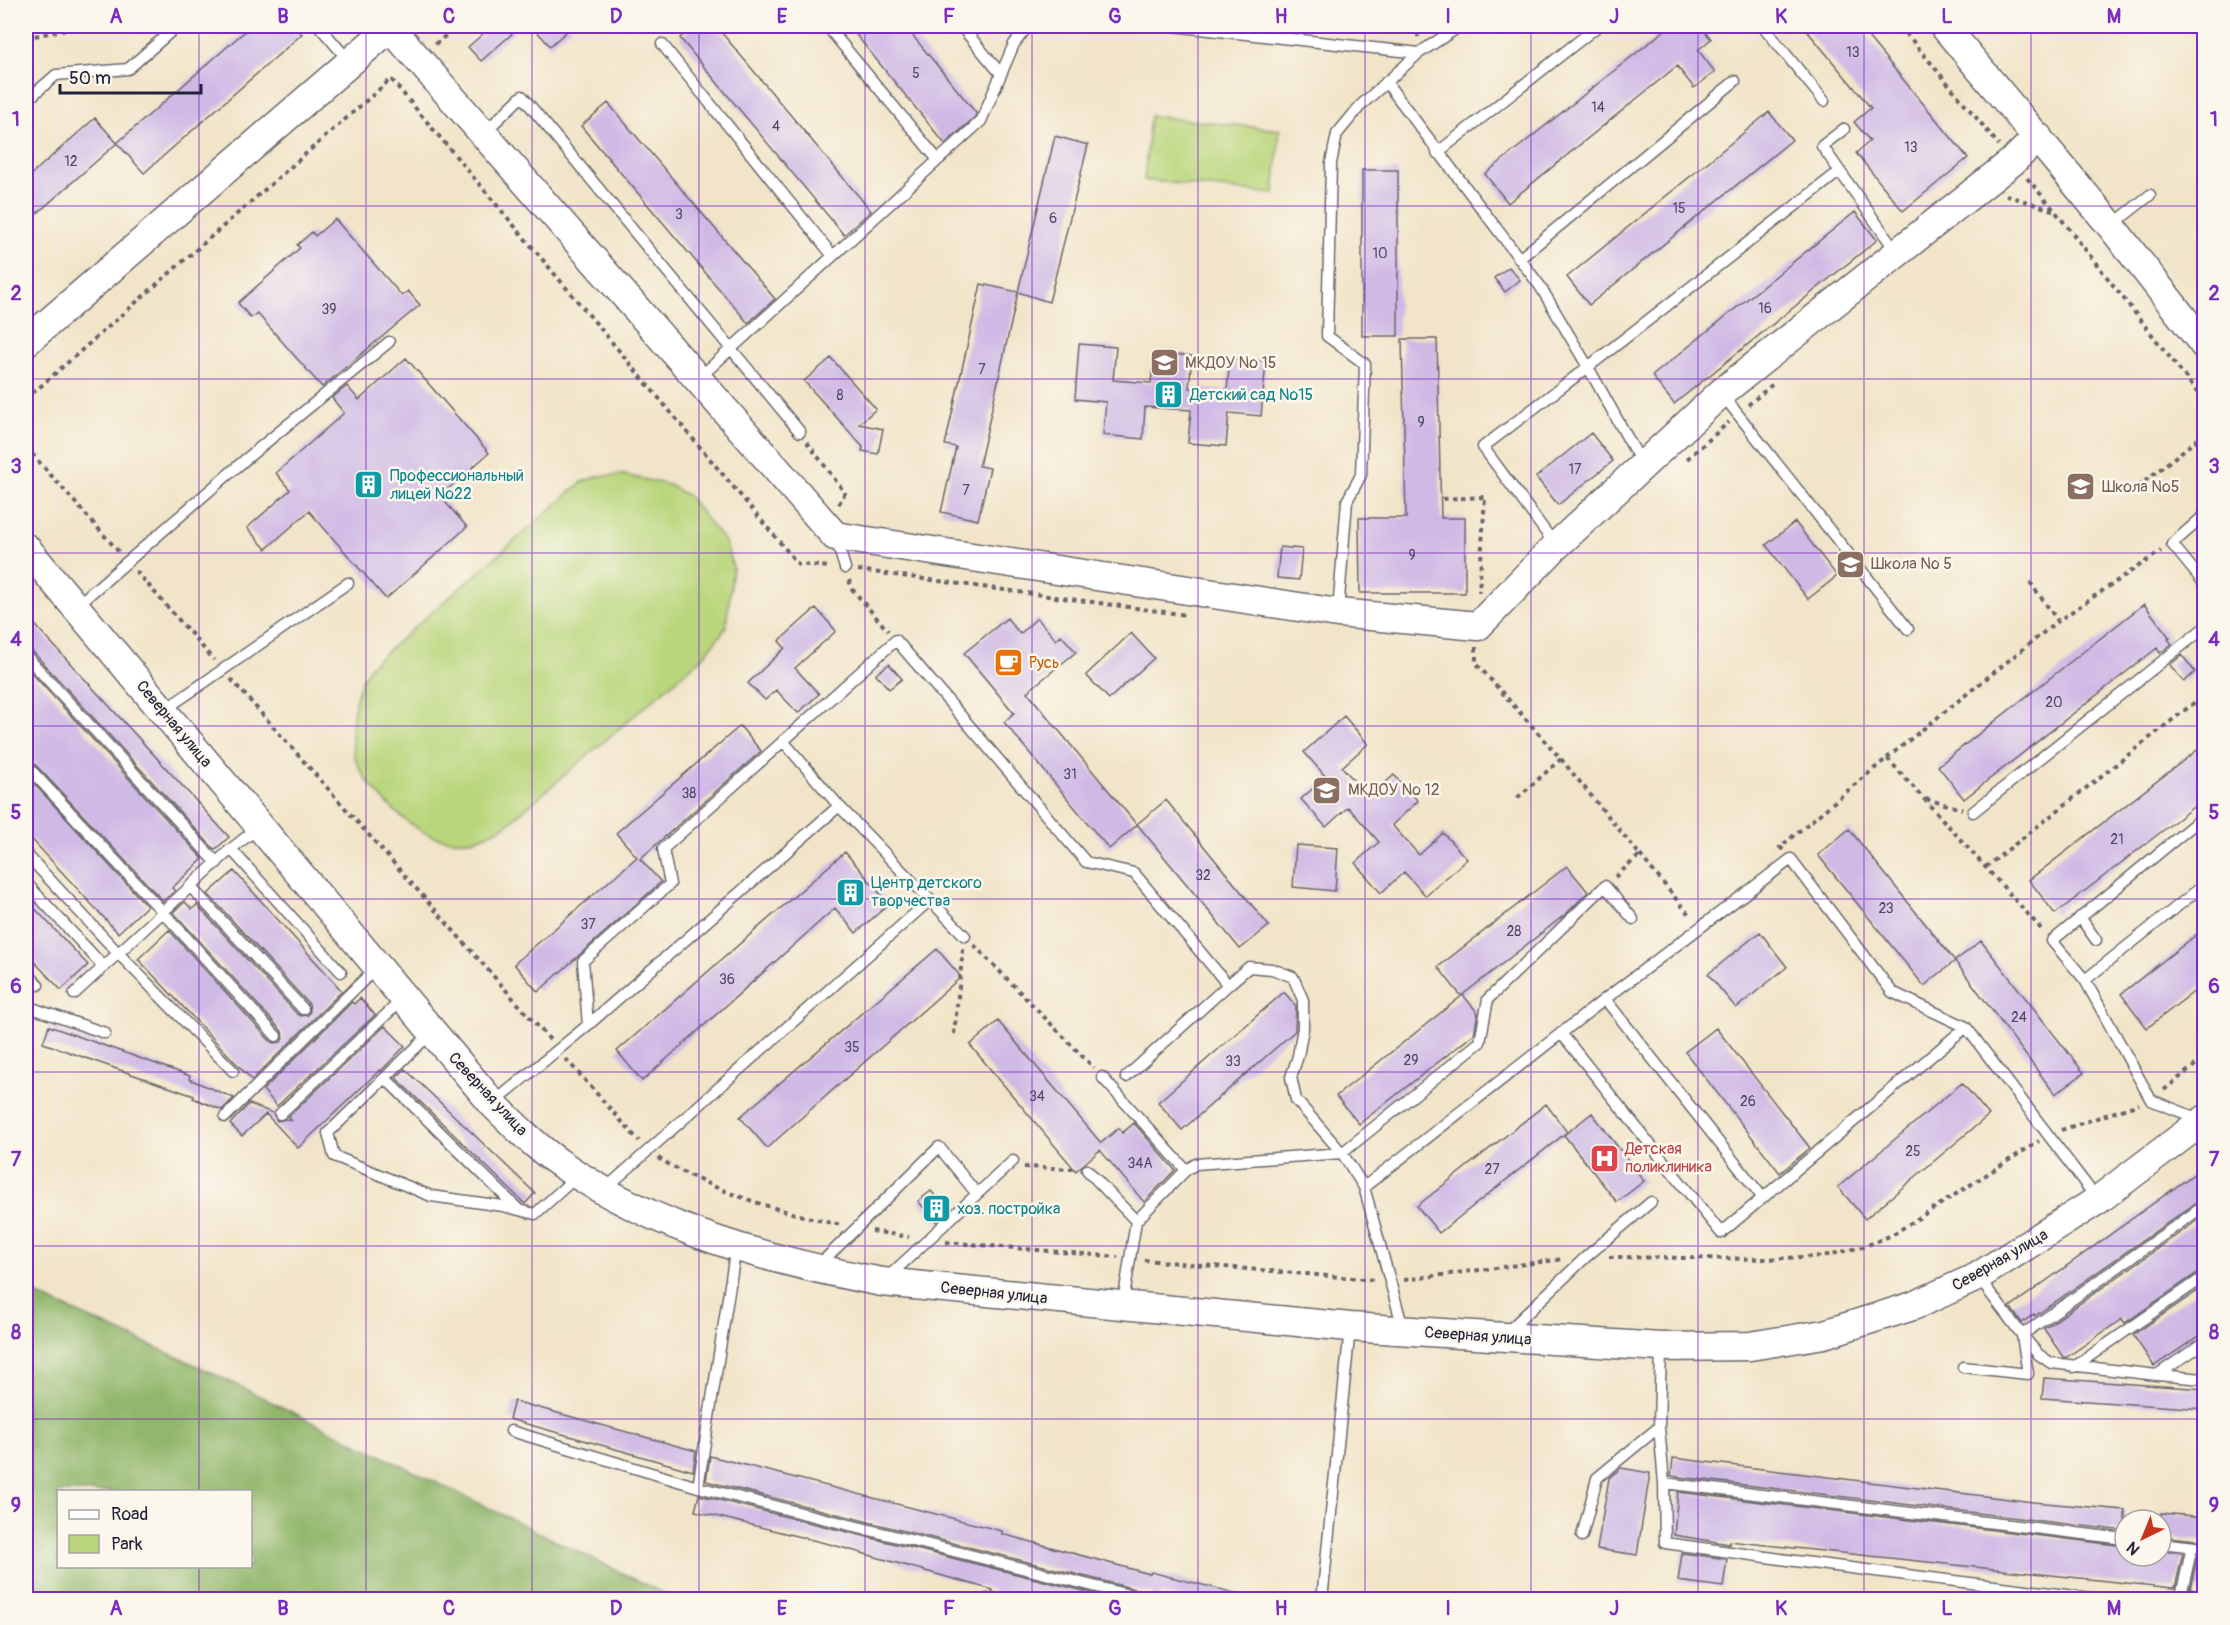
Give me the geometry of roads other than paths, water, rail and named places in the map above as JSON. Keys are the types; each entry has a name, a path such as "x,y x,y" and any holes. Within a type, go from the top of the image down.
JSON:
{"street":[{"path":"26,342 391,26 698,378 840,524 1338,613 1478,626 1556,546 1642,465 1729,404 1897,253 2013,161 2038,137"},
{"path":"1944,26 2111,226 2205,345"},
{"name":"Северная улица","path":"28,557 75,607 493,1104 524,1135 578,1175 669,1222 736,1247 815,1269 882,1282 1350,1327 1661,1347 1750,1346 1824,1334 1913,1306 1977,1277 2098,1200 2204,1120"}],"lane":[{"path":"26,101 56,75 128,69 177,26"},
{"path":"827,26 938,160"},
{"path":"961,26 1001,74"},
{"path":"698,378 981,121 1014,44 1028,26"},
{"path":"1173,26 1419,53"},
{"path":"1338,613 1347,501 1361,475 1365,364 1327,336 1331,163 1336,134 1361,105 1419,53 1460,26"},
{"path":"1437,153 1598,26"},
{"path":"1763,26 1824,101"},
{"path":"322,27 350,62"},
{"path":"662,44 833,256"},
{"path":"1519,259 1735,81"},
{"path":"1386,82 1437,153 1540,286 1642,465"},
{"path":"484,134 522,96 800,432"},
{"path":"1844,129 1822,146 1897,253"},
{"path":"1556,546 1482,447 1840,171"},
{"path":"2111,226 2150,195"},
{"path":"75,607 246,459 388,342"},
{"path":"1729,404 1908,629"},
{"path":"2205,516 2172,544 2205,583"},
{"path":"840,524 845,568"},
{"path":"163,712 348,583"},
{"path":"1973,812 2205,628"},
{"path":"588,1025 583,961 670,884 663,849 896,640 1086,862 1134,873 1228,985"},
{"path":"26,656 217,863"},
{"path":"783,741 839,806 965,936"},
{"path":"26,765 276,1036"},
{"path":"493,1104 588,1025 839,806"},
{"path":"2204,1120 2151,1100 2085,980 2052,941 2205,816"},
{"path":"74,994 231,849 260,827"},
{"path":"231,849 341,972"},
{"path":"26,854 233,1071"},
{"path":"1364,1187 1605,999 1791,859 1893,992 1966,1027 2098,1200"},
{"path":"26,883 104,967"},
{"path":"2085,980 2205,885"},
{"path":"190,886 303,1009"},
{"path":"1123,1306 1136,1221 1186,1170 1196,1164 1342,1153 1480,1042 1488,999 1605,886 1633,919"},
{"path":"604,1190 930,900"},
{"path":"2080,917 2096,940"},
{"path":"225,1117 377,966"},
{"path":"1126,1077 1249,967 1272,969 1293,977 1303,1000 1303,1028 1291,1085 1296,1100 1342,1153 1364,1187 1403,1331"},
{"path":"26,970 38,985"},
{"path":"280,1114 404,998"},
{"path":"1605,999 1763,1198"},
{"path":"26,1006 105,1033"},
{"path":"1562,1033 1721,1233 1966,1027"},
{"path":"432,1032 328,1133 334,1156 431,1196 535,1214 578,1175"},
{"path":"1102,1077 1186,1170"},
{"path":"385,1078 519,1210"},
{"path":"815,1269 939,1147 977,1194"},
{"path":"882,1282 1013,1161"},
{"path":"1087,1170 1136,1221"},
{"path":"1501,1337 1587,1256 1651,1202"},
{"path":"2022,1335 2205,1206"},
{"path":"698,1487 736,1247"},
{"path":"1977,1277 2038,1354 2051,1363 2205,1379"},
{"path":"2074,1367 2205,1277"},
{"path":"1322,1599 1350,1327"},
{"path":"1963,1367 2028,1374 2022,1335"},
{"path":"2157,1375 2205,1343"},
{"path":"1661,1347 1659,1427 1664,1483 1665,1543 1795,1562 2107,1599"},
{"path":"1582,1536 1597,1478 1659,1427"},
{"path":"511,1431 698,1487 1149,1599"},
{"path":"1664,1483 2113,1538"},
{"path":"2173,1545 2205,1548"},
{"path":"2180,1599 2192,1547"}],"place":[{"name":"МКДОУ № 15","path":"1164,363"},
{"name":"Детский сад №15","path":"1169,395"},
{"name":"Профессиональный лицей №22","path":"369,485"},
{"name":"Школа №5","path":"2081,487"},
{"name":"Школа № 5","path":"1850,564"},
{"name":"Русь","path":"1008,663"},
{"name":"МКДОУ № 12","path":"1327,790"},
{"name":"Центр детского творчества","path":"850,892"},
{"name":"Детская поликлиника","path":"1604,1158"},
{"name":"хоз. постройка","path":"936,1209"}]}
